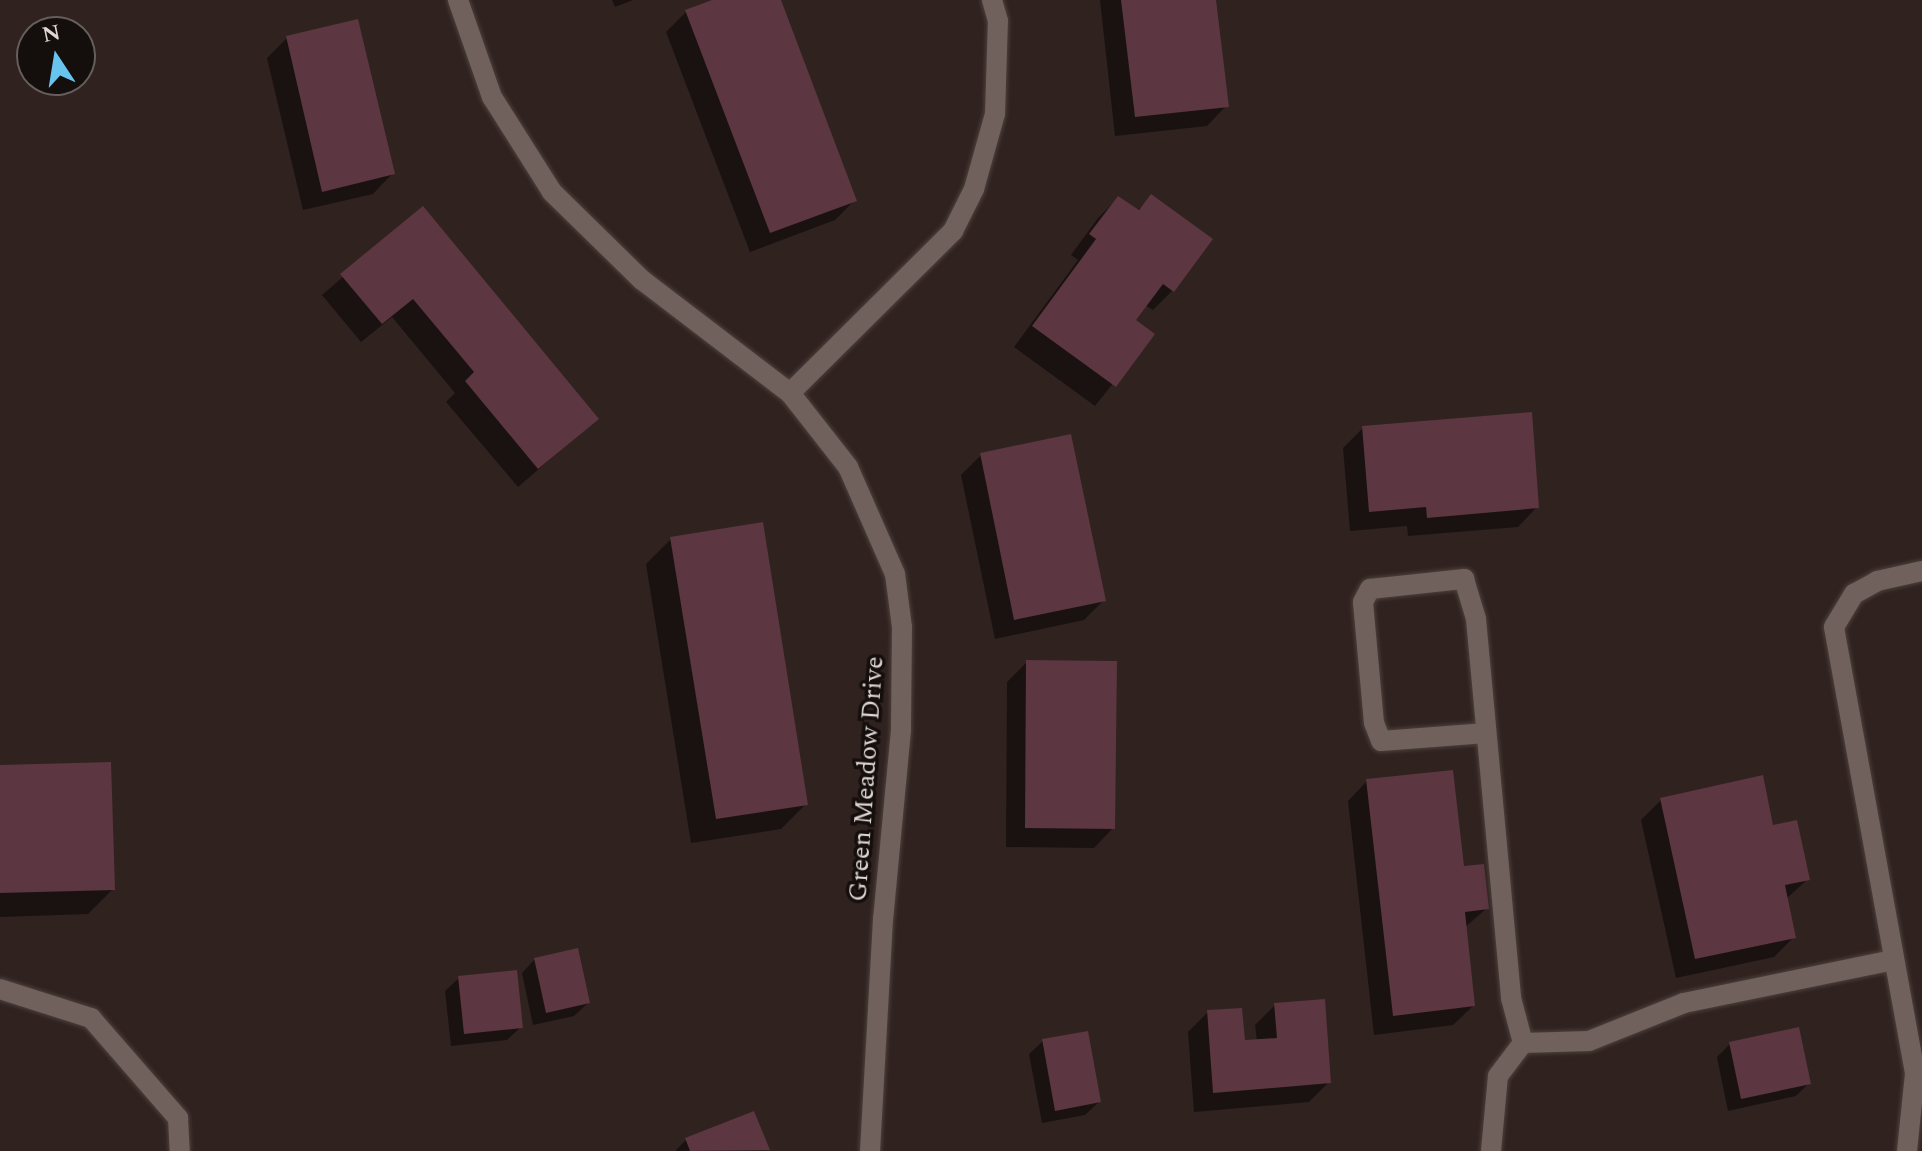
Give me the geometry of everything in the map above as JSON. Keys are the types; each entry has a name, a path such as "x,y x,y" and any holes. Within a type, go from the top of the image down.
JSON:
{"street":[{"name":"Green Meadow Drive","path":"458,0 492,97 552,192 642,280 790,393 848,467 895,574 902,627 901,730 883,919 870,1151"},
{"path":"790,393 953,231 974,189 995,114 998,21 992,0"},
{"path":"1907,1151 1915,1073 1834,627 1854,594 1877,581 1922,571"},
{"path":"1486,733 1381,741 1374,723 1363,602 1370,589 1464,579 1476,619 1511,998 1523,1043"},
{"path":"1523,1043 1589,1041 1684,1003 1893,960"},
{"path":"0,989 91,1018 178,1118 180,1151"},
{"path":"1491,1151 1498,1076 1523,1043"}],"building":[{"path":"712,0 781,0 857,201 770,233 685,10"},
{"path":"1121,0 1216,0 1229,107 1135,117"},
{"path":"358,19 395,174 322,192 286,36"},
{"path":"1151,194 1213,239 1174,292 1163,284 1136,320 1155,334 1116,387 1032,326 1096,239 1089,234 1118,196 1139,210"},
{"path":"423,206 599,419 538,469 465,381 474,372 413,299 382,324 340,274"},
{"path":"1532,412 1539,508 1427,518 1426,507 1369,512 1362,426"},
{"path":"1071,434 1106,601 1014,620 980,453"},
{"path":"763,522 808,805 716,819 670,537"},
{"path":"1026,660 1117,661 1115,829 1025,828"},
{"path":"111,762 115,890 0,893 0,765"},
{"path":"1453,770 1464,866 1484,864 1489,909 1465,912 1475,1006 1393,1016 1366,779"},
{"path":"1763,775 1773,825 1797,820 1810,880 1785,885 1796,938 1695,959 1660,798"},
{"path":"578,948 590,1003 546,1013 534,958"},
{"path":"517,970 523,1028 464,1034 458,976"},
{"path":"1325,999 1331,1083 1213,1093 1207,1010 1242,1008 1245,1040 1277,1038 1274,1003"},
{"path":"1799,1027 1811,1084 1741,1099 1729,1042"},
{"path":"1088,1031 1101,1102 1055,1111 1042,1039"},
{"path":"754,1111 770,1150 690,1151 685,1138"}]}
